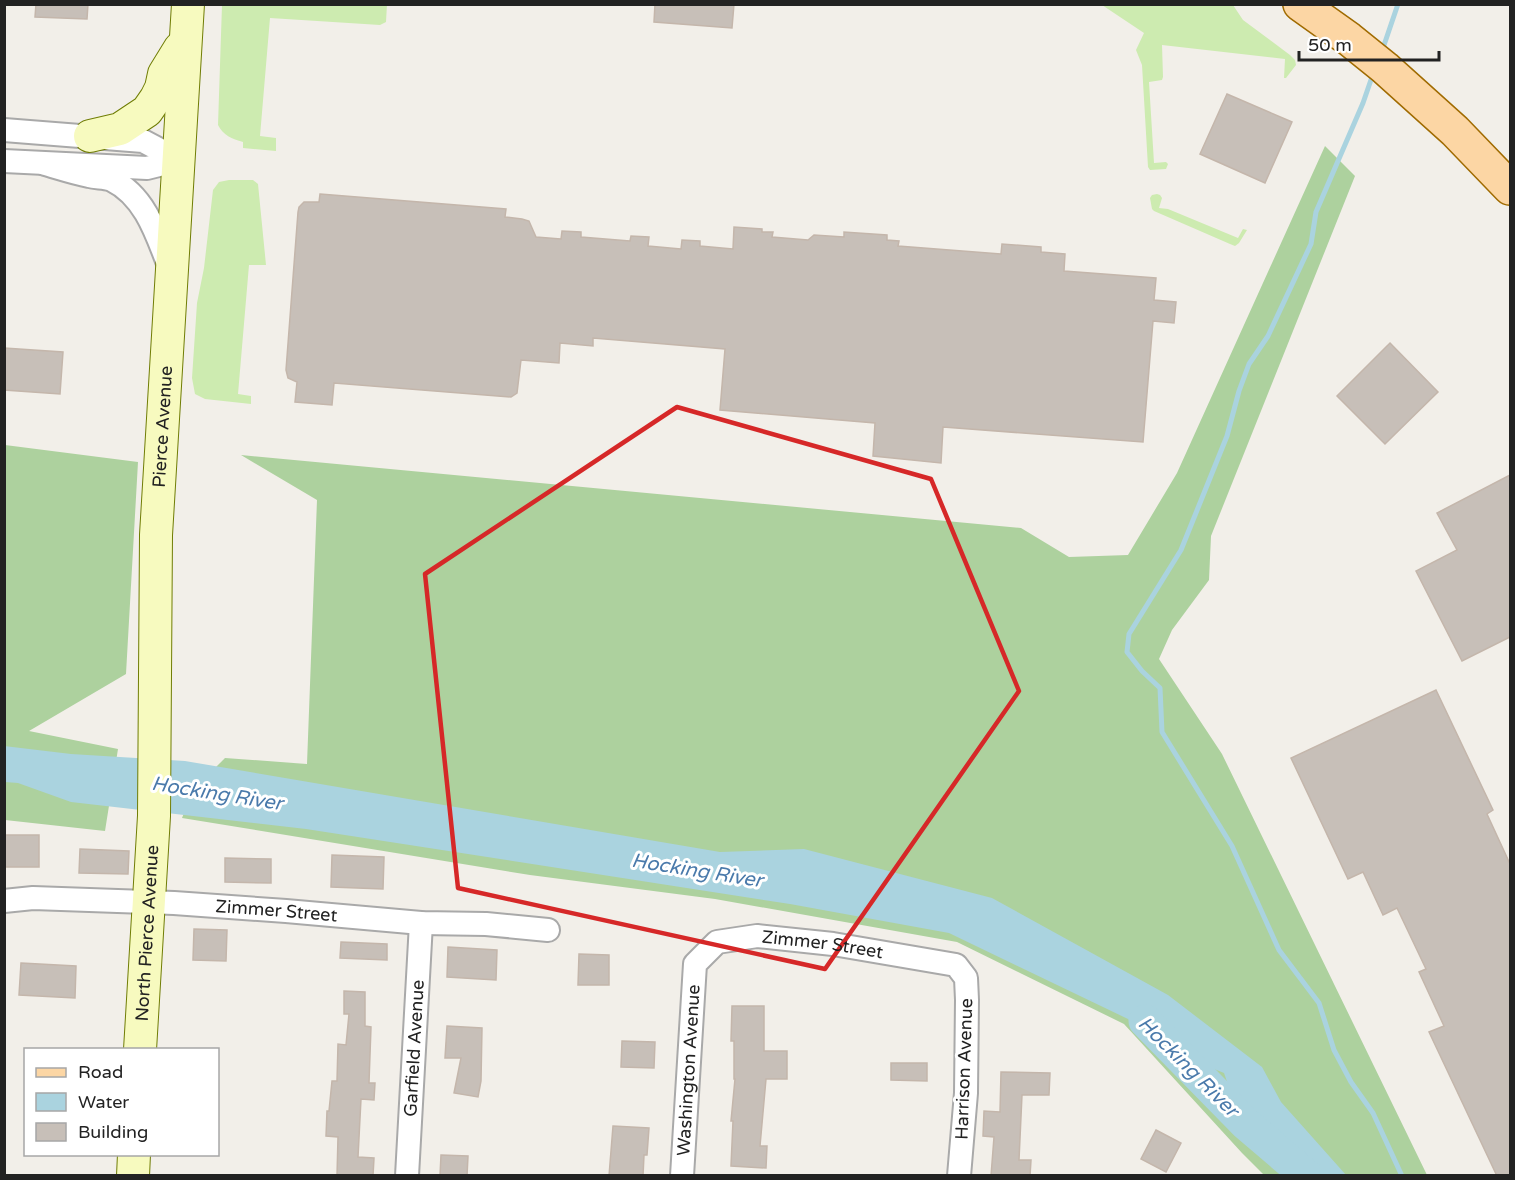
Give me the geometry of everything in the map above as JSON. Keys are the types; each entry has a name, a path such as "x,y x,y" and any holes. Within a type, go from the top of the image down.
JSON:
{"main road":[{"path":"1300,4 1349,39 1420,99 1455,131 1510,188"}],"street":[{"name":"Pierce Avenue","path":"154,816 156,535 188,4"},
{"name":"Pierce Avenue","path":"90,136 120,129 147,111 161,88 164,74 186,37"},
{"path":"4,130 143,141 179,160"},
{"path":"4,161 147,168 179,160"},
{"path":"45,164 109,179 120,185 144,210 172,274"},
{"name":"North Pierce Avenue","path":"140,1048 154,816"},
{"name":"Zimmer Street","path":"4,901 33,898 174,903 421,923 486,924 548,930"},
{"name":"Garfield Avenue","path":"407,1176 421,923"},
{"name":"Zimmer Street","path":"695,964 717,942 757,936 833,944 956,965"},
{"name":"Washington Avenue","path":"682,1176 695,964"},
{"name":"Harrison Avenue","path":"956,965 966,978 967,1000 966,1093 959,1176"},
{"path":"133,1176 134,1156"}],"highlighted area":[{"path":"677,407 931,479 1019,691 825,969 458,888 425,574"}],"green space":[{"path":"387,4 386,22 380,25 270,18 260,136 276,138 276,151 243,148 243,142 228,136 218,125 222,5"},
{"path":"1102,5 1233,5 1243,20 1290,55 1296,65 1284,78 1285,59 1162,45 1162,80 1149,82 1154,163 1166,162 1168,164 1166,169 1150,170 1142,65 1136,50 1144,33"},
{"path":"1325,146 1355,176 1211,536 1209,580 1172,630 1159,659 1222,754 1427,1175 1264,1175 1124,1024 957,942 715,899 530,875 182,818 193,790 225,758 307,764 317,500 241,455 1021,528 1069,557 1128,555 1177,473"},
{"path":"253,180 258,184 266,265 249,265 238,394 251,396 251,404 205,399 195,394 192,378 197,303 204,268 213,190 219,182"},
{"path":"1157,194 1162,198 1159,208 1168,209 1238,238 1243,229 1247,230 1239,243 1235,246 1230,244 1154,211 1150,198"},
{"path":"5,445 138,462 126,674 29,731 118,749 105,831 5,820"}],"water":[{"path":"4,746 71,754 185,761 720,852 804,849 992,898 1168,995 1262,1067 1281,1102 1346,1175 1282,1175 1260,1151 1252,1117 1232,1096 1224,1073 1151,1043 1128,1019 949,933 790,904 306,829 71,802 18,783 5,782"}],"building":[{"path":"36,4 88,4 87,19 35,17"},
{"path":"655,4 734,4 732,28 654,22"},
{"path":"1227,94 1292,122 1265,183 1200,154"},
{"path":"320,194 506,209 505,217 529,221 536,237 561,239 562,231 581,232 581,237 630,241 631,236 649,237 648,246 681,249 682,240 700,241 700,246 733,249 734,227 762,229 762,232 773,232 772,237 808,240 814,235 844,237 844,232 887,235 887,240 899,241 898,246 1001,254 1002,244 1041,247 1041,252 1065,254 1064,271 1156,278 1154,300 1176,302 1174,323 1153,321 1143,442 943,427 941,463 873,456 875,423 720,410 725,349 593,338 593,346 560,343 559,363 521,360 517,393 511,397 334,383 332,405 295,402 297,382 288,378 286,370 298,212 304,202 319,202"},
{"path":"1390,343 1438,392 1385,444 1337,396"},
{"path":"4,348 63,352 60,394 4,390"},
{"path":"1510,475 1510,637 1462,661 1416,571 1457,550 1437,513"},
{"path":"1436,690 1493,810 1487,814 1510,864 1510,1176 1497,1176 1429,1032 1444,1026 1419,972 1426,969 1397,908 1383,915 1363,872 1348,879 1291,758"},
{"path":"4,835 39,835 39,867 4,867"},
{"path":"80,849 129,851 128,874 79,873"},
{"path":"332,855 384,857 383,889 331,887"},
{"path":"225,858 271,859 271,883 225,882"},
{"path":"194,929 227,930 226,961 193,960"},
{"path":"341,942 387,944 387,960 340,958"},
{"path":"448,947 497,950 496,980 447,977"},
{"path":"579,954 609,955 609,985 578,985"},
{"path":"21,963 76,966 75,998 19,995"},
{"path":"344,991 365,992 365,1026 371,1027 369,1083 375,1083 374,1100 361,1099 358,1157 374,1158 373,1176 337,1176 338,1137 326,1136 332,1081 337,1081 338,1044 346,1045 349,1014 344,1014"},
{"path":"732,1006 764,1006 764,1051 787,1051 787,1079 766,1079 760,1146 767,1146 766,1168 731,1166 733,1121 731,1121 735,1079 734,1041 731,1041"},
{"path":"447,1026 482,1028 481,1081 478,1097 454,1093 461,1058 445,1058"},
{"path":"622,1041 655,1042 654,1068 621,1067"},
{"path":"891,1063 927,1063 927,1081 891,1080"},
{"path":"1001,1072 1050,1073 1049,1095 1022,1095 1019,1160 1031,1160 1030,1176 991,1176 994,1137 983,1136 984,1111 1000,1112"},
{"path":"613,1126 649,1128 643,1176 609,1176"},
{"path":"1156,1130 1181,1143 1166,1172 1141,1159"},
{"path":"441,1155 468,1156 467,1176 440,1176"}],"waterway":[{"path":"1382,51 1398,4"},
{"path":"1373,74 1363,103 1316,212 1311,244 1268,336 1249,364 1227,436 1181,550 1129,634 1127,652 1160,688 1162,732 1232,846 1279,950 1319,1003 1334,1050 1351,1082 1373,1113 1402,1176"},
{"name":"Hocking River","path":"1145,1021 1246,1124 1307,1176"}]}
